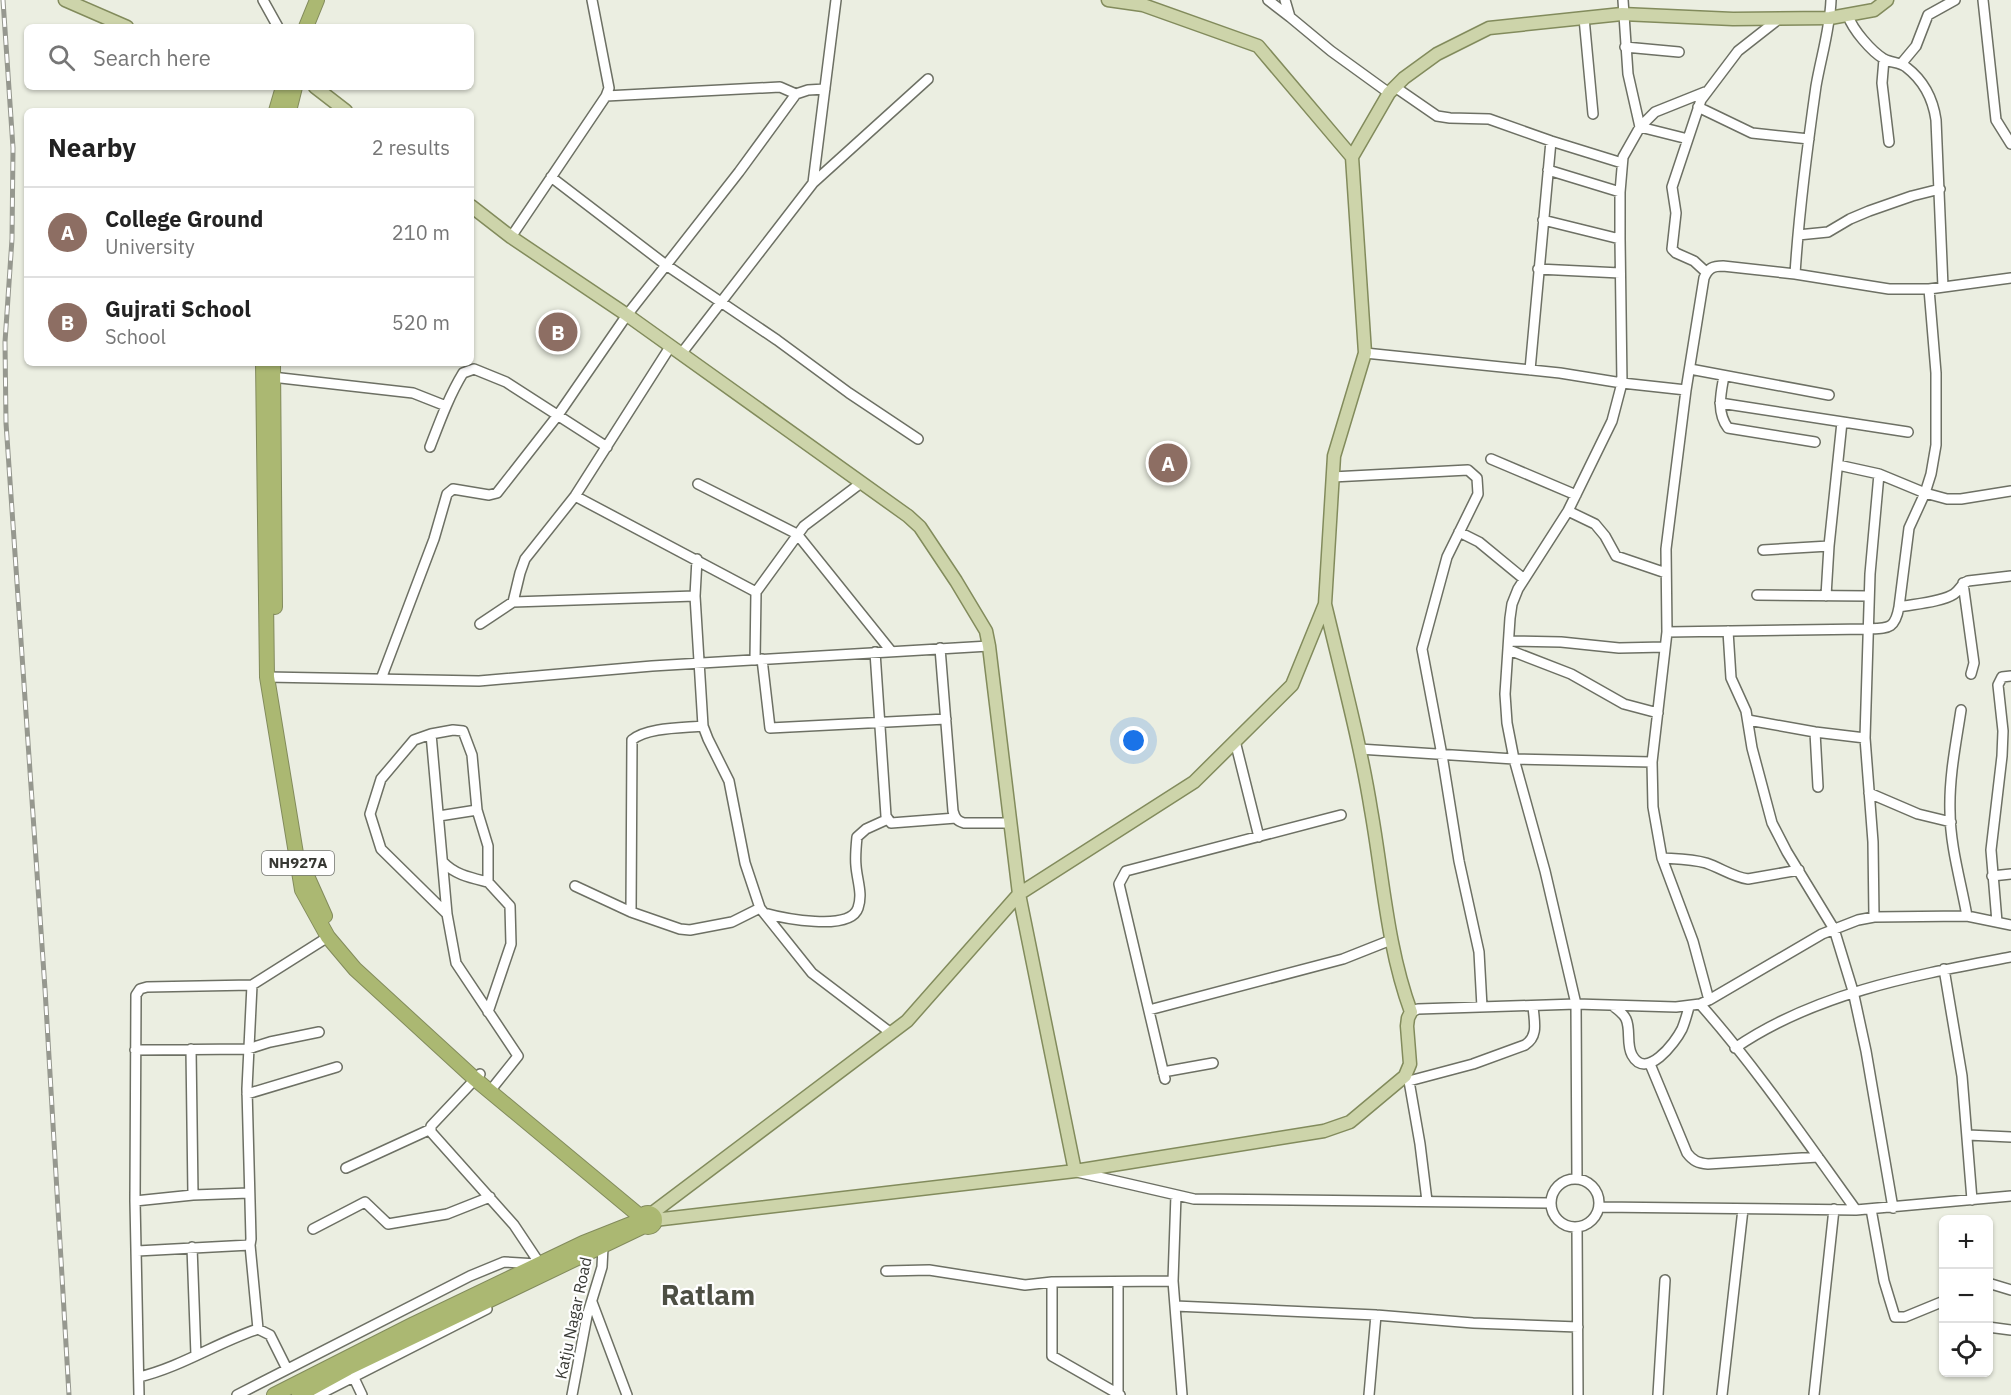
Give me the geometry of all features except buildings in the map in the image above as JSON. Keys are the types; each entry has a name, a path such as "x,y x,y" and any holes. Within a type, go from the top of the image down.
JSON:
{"highway":[{"path":"307,24 317,0"},
{"path":"317,24 326,0"},
{"path":"277,108 282,90"},
{"path":"290,108 294,90"},
{"name":"NH927A","path":"263,366 272,677 302,890 328,937 355,969 477,1077 646,1219"},
{"name":"NH927A","path":"272,370 272,677 308,878 333,933 360,964 477,1077 494,1086 646,1219"},
{"path":"274,1395 414,1324 541,1270 603,1247 646,1219"},
{"path":"298,1395 541,1270 613,1230 646,1219"}],"main road":[{"path":"65,0 120,24"},
{"path":"1108,0 1143,5 1258,46 1352,157"},
{"path":"646,1219 1075,1172 1324,1131 1350,1122 1407,1078 1410,1064 1407,1026 1411,1012 1391,940 1371,808 1324,604 1334,456 1365,353 1352,157 1392,90 1437,54 1489,28 1622,14 1733,19 1830,18 1874,10 1887,0"},
{"path":"319,90 342,108"},
{"path":"474,208 511,237 627,315 908,516 920,527 986,631 1019,894 1075,1172"},
{"path":"646,1219 907,1021 1019,894 1194,782 1292,685 1324,604"}],"street":[{"path":"263,0 276,24"},
{"path":"511,237 606,96 609,88 592,0"},
{"path":"813,183 836,0"},
{"path":"1268,0 1332,51 1437,116 1489,119 1622,163"},
{"path":"1285,0 1290,17"},
{"path":"1623,0 1624,47 1630,91 1640,127"},
{"path":"1795,274 1800,198 1831,0"},
{"path":"1901,64 1916,46 1928,15 1955,0"},
{"path":"1983,0 1996,120 2010,140"},
{"path":"1848,16 1853,28 1884,59 1906,67 1926,88 1932,101 1936,120 1943,287"},
{"path":"1584,18 1593,114"},
{"path":"1706,272 1694,261 1676,254 1671,245 1676,213 1672,186 1705,92 1738,51 1780,18"},
{"path":"1624,47 1679,52"},
{"path":"1884,59 1882,83 1889,142"},
{"path":"513,603 525,559 575,496 675,351 721,302 813,183 928,79"},
{"path":"606,96 780,87 796,94"},
{"path":"381,679 434,539 447,494 453,489 489,495 497,494 558,415 627,315 740,172 796,94 808,90 825,89"},
{"path":"1578,1179 1576,1004 1545,872 1514,759 1508,723 1505,694 1512,604 1524,579 1576,495 1612,421 1622,383 1620,192 1622,163 1640,127 1655,112 1705,92"},
{"path":"1698,107 1752,133 1809,139"},
{"path":"1640,127 1688,139"},
{"path":"1530,370 1551,141"},
{"path":"1548,170 1620,192"},
{"path":"551,177 666,265 918,439"},
{"path":"1798,235 1828,232 1869,211 1940,189"},
{"path":"1543,220 1620,239"},
{"path":"1709,1000 1693,941 1662,858 1653,807 1652,762 1667,632 1668,537 1686,390 1706,272 1714,266 1723,266 1795,274 1889,289 1929,289 2011,278"},
{"path":"1539,269 1620,273"},
{"path":"1667,632 1868,629 1893,625 1899,607 1909,528 1925,493 1934,461 1937,424 1936,373 1929,289"},
{"path":"1365,353 1530,370 1686,390"},
{"path":"430,447 446,406 463,373 474,369 506,382 607,447"},
{"path":"1690,369 1829,395"},
{"path":"272,370 413,393 446,406"},
{"path":"1724,376 1720,403 1725,424 1733,430 1815,442"},
{"path":"1720,403 1908,432"},
{"path":"1826,596 1842,422"},
{"path":"1491,459 1576,495"},
{"path":"1838,465 1879,474 1925,493 1947,499 2011,491"},
{"path":"1332,477 1468,470 1477,478 1478,494 1447,557 1423,642 1423,654 1459,861 1479,952 1482,1007"},
{"path":"1874,917 1873,842 1865,738 1869,596 1879,474"},
{"path":"861,483 804,525 756,592 758,660 770,728 946,719"},
{"path":"698,484 797,534 891,651"},
{"path":"575,496 756,592"},
{"path":"1568,511 1595,524 1616,556 1666,573"},
{"path":"1459,532 1479,542 1524,579"},
{"path":"1764,550 1829,546"},
{"path":"697,559 695,596 704,726 729,781 745,863 762,911 812,973 891,1033"},
{"path":"1899,607 1946,598 1957,592 1963,583 1968,581 2011,576"},
{"path":"1963,583 1974,663 1971,674"},
{"path":"1757,595 1869,596"},
{"path":"480,624 513,603 695,596"},
{"path":"1728,631 1731,678 1748,720 1752,748 1772,823 1779,839 1834,929 1853,992 1866,1051 1893,1208"},
{"path":"1509,645 1562,642 1619,648 1665,647"},
{"path":"1509,645 1571,674 1623,704 1658,713"},
{"path":"272,677 479,681 699,663 989,646"},
{"path":"940,648 953,811 956,818 964,823 1010,823"},
{"path":"875,652 886,816 891,823 956,818"},
{"path":"1997,922 1991,850 2003,731 1998,685 2002,676 2011,676"},
{"path":"1961,710 1952,779 1951,822 1967,916"},
{"path":"1748,720 1865,738"},
{"path":"631,912 632,740 649,732 704,726"},
{"path":"447,914 381,849 370,814 381,779 414,740 453,730 463,732 472,754 477,810 488,846 488,882"},
{"path":"1815,732 1818,787"},
{"path":"431,734 447,914 456,963 518,1056 494,1086"},
{"path":"1235,741 1259,837"},
{"path":"1359,749 1514,759 1652,762"},
{"path":"1869,794 1918,814 1951,822"},
{"path":"439,816 477,810"},
{"path":"1213,1064 1164,1075 1119,884 1121,877 1126,871 1341,815"},
{"path":"575,886 631,912 680,929 690,930 732,922 762,911 792,920 817,922 852,916 858,910 860,891 855,864 857,837 866,829 888,819"},
{"path":"1662,858 1686,859 1707,864 1740,878 1748,879 1799,870"},
{"path":"443,862 466,876 488,882 510,906 511,944 488,1012"},
{"path":"1992,876 2011,874"},
{"path":"1411,1012 1418,1009 1576,1004 1689,1007 1700,1005 1822,934 1858,920 1874,917 1967,916 2011,925"},
{"path":"139,1395 135,1200 136,995 143,987 252,985 328,937"},
{"path":"1149,1010 1343,959 1391,940"},
{"path":"1736,1048 1773,1024 1853,992 1944,969 2011,957"},
{"path":"1944,969 1962,1076 1972,1200"},
{"path":"252,985 247,1094 250,1245 258,1329"},
{"path":"1700,1005 1736,1048 1856,1210"},
{"path":"1427,1201 1420,1144 1407,1078 1473,1064 1525,1046 1532,1041 1534,1033 1533,1006"},
{"path":"1613,1006 1626,1018 1632,1057 1644,1064 1650,1064 1659,1058 1682,1030 1689,1007"},
{"path":"135,1050 248,1049 319,1032"},
{"path":"191,1049 193,1195"},
{"path":"1650,1064 1692,1160 1700,1164 1708,1164 1818,1157"},
{"path":"247,1094 337,1067"},
{"path":"477,1077 431,1126 431,1132 514,1225 541,1270"},
{"path":"346,1168 431,1129"},
{"path":"1968,1135 2011,1137"},
{"path":"1075,1172 1194,1199 1551,1203"},
{"path":"1578,1179 1585,1181 1597,1191 1599,1207 1592,1221 1585,1225 1569,1227 1556,1218 1551,1203 1562,1182 1578,1179"},
{"path":"135,1200 249,1193"},
{"path":"1176,1195 1173,1281 1182,1395"},
{"path":"1599,1207 1856,1210 2011,1196"},
{"path":"313,1229 365,1202 388,1224 447,1214 490,1197"},
{"path":"1722,1395 1743,1209"},
{"path":"1814,1395 1834,1209"},
{"path":"1871,1209 1884,1281 1895,1317 1905,1317 1939,1303"},
{"path":"1577,1227 1578,1395"},
{"path":"137,1251 250,1245"},
{"path":"192,1247 196,1355"},
{"name":"Katju Nagar Road","path":"573,1395 592,1301 602,1267 603,1247"},
{"path":"237,1395 470,1276 504,1262 541,1270"},
{"path":"318,1395 507,1298 541,1270"},
{"path":"886,1271 929,1270 1025,1285 1052,1282 1173,1281"},
{"path":"1658,1395 1665,1280"},
{"path":"1052,1282 1052,1356 1119,1394"},
{"path":"1118,1282 1119,1394"},
{"path":"1993,1284 2011,1290"},
{"path":"592,1301 627,1395"},
{"path":"1175,1306 1578,1327"},
{"path":"1369,1395 1376,1315"},
{"path":"1993,1328 2011,1330"},
{"path":"139,1377 158,1372 258,1329 270,1335 287,1369"},
{"path":"354,1378 362,1395"}],"railway":[{"path":"3,0 13,148 12,239 5,342 6,423 45,989 69,1395"}],"place":[{"name":"Gujrati School","path":"558,332"},
{"name":"College Ground","path":"1168,463"}],"district":[{"name":"Ratlam","path":"708,1295"}]}
